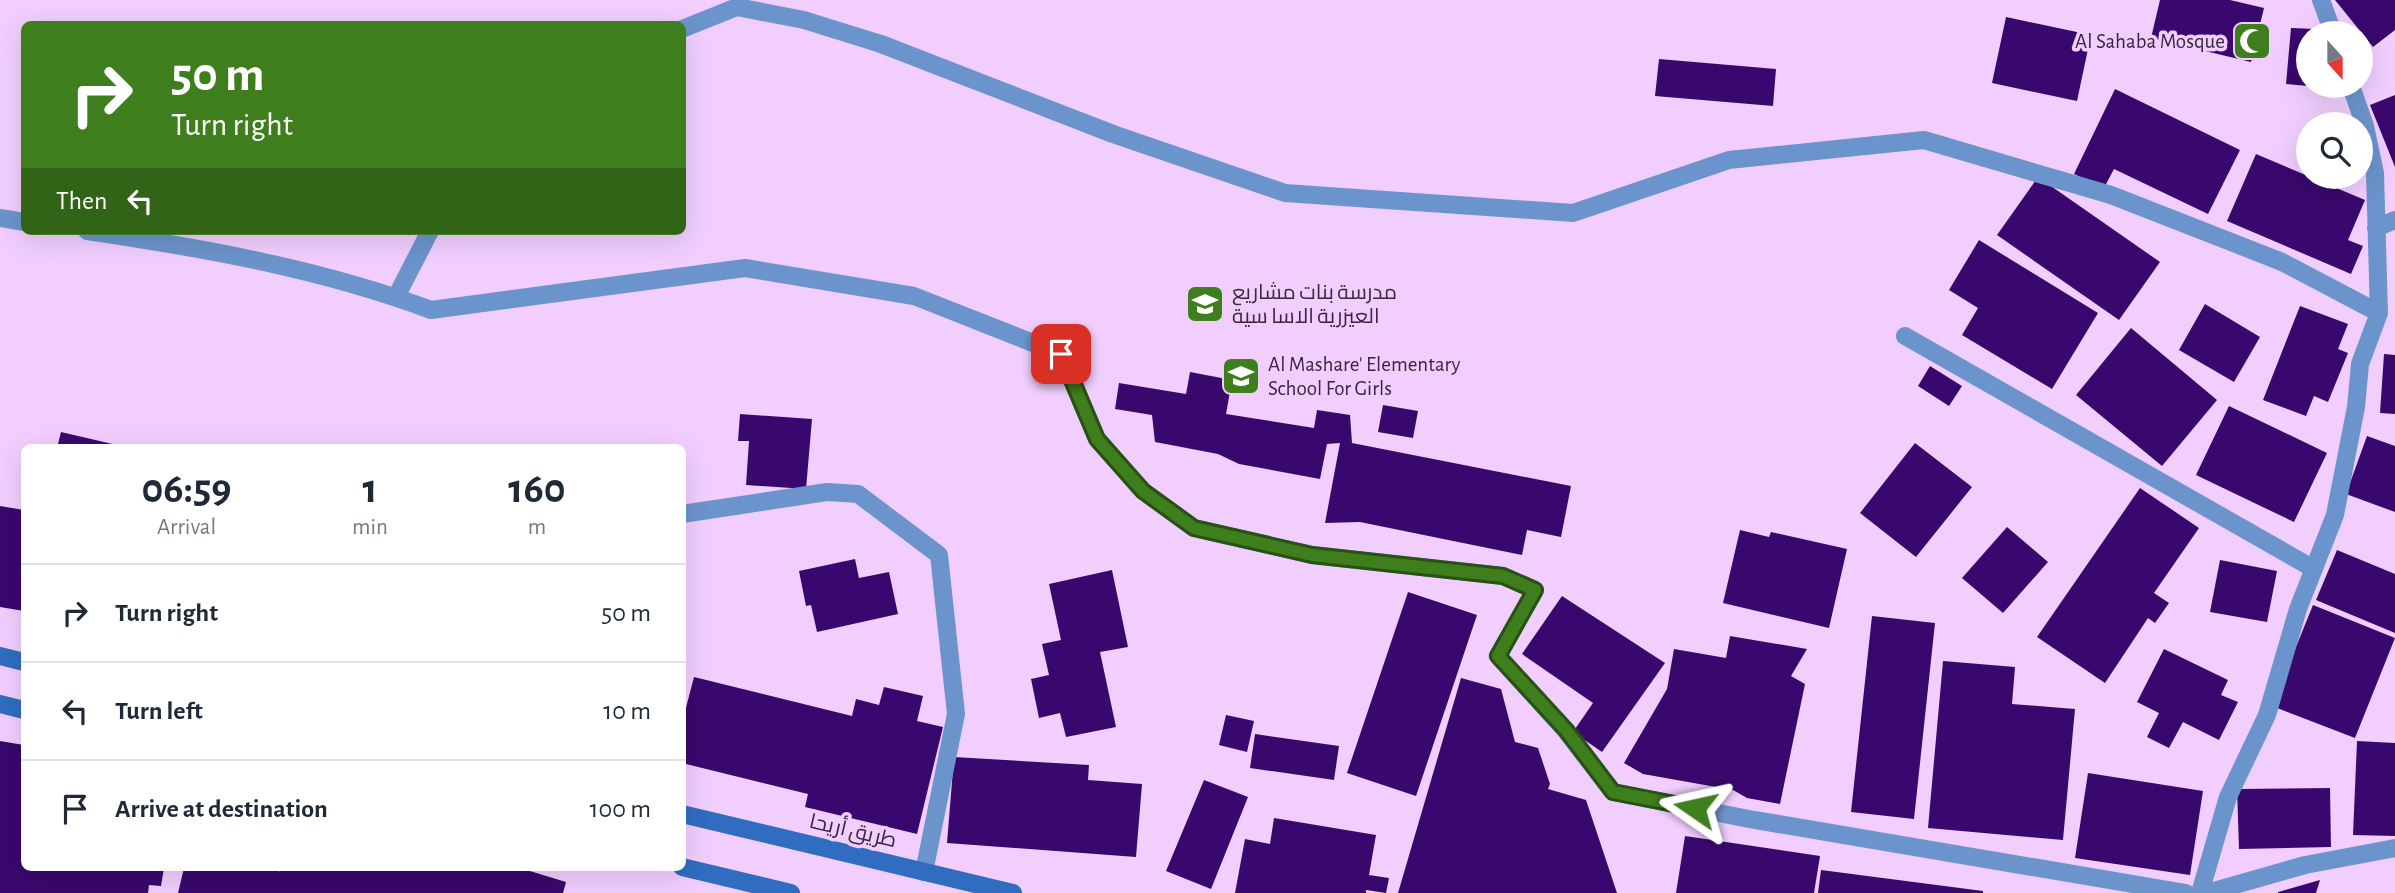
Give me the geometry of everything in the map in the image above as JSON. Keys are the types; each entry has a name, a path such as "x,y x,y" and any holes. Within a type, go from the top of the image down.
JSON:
{"main road":[{"path":"0,656 21,661"},
{"path":"0,704 21,709"},
{"name":"طريق أريحا","path":"686,815 1013,893"},
{"path":"686,868 791,893"}],"street":[{"path":"2321,0 2329,21"},
{"path":"686,27 737,7 804,20 881,44 1113,134 1285,193 1573,213 1729,160 1924,140 2111,195 2282,262 2379,313"},
{"path":"2200,893 2228,797 2267,715 2298,608 2334,515 2356,407 2360,364 2379,313 2375,173 2365,126 2355,98"},
{"path":"0,218 21,222"},
{"path":"2376,228 2395,220"},
{"path":"114,235 214,250 396,297 431,310 745,268 914,296 1061,354 1097,439 1143,491 1194,528 1312,555 1503,576 1535,590 1498,656 1566,730 1613,792 1749,819 2186,893"},
{"path":"396,297 428,235"},
{"path":"1905,336 2314,569"},
{"path":"686,513 827,492 858,494 939,555 956,714 925,872"},
{"path":"2207,893 2305,865 2395,848"}],"building":[{"path":"2160,0 2230,0 2264,8 2251,62 2151,38"},
{"path":"2335,0 2395,0 2395,30 2373,47 2373,21 2352,21"},
{"path":"2006,17 2091,35 2077,101 1992,83"},
{"path":"2291,28 2296,28 2296,85 2286,84"},
{"path":"1659,59 1776,69 1773,106 1655,96"},
{"path":"2115,89 2240,150 2208,214 2114,169 2104,188 2074,174"},
{"path":"2395,95 2395,167 2373,112 2370,105"},
{"path":"2256,154 2296,171 2296,189 2339,189 2365,200 2348,240 2363,246 2351,274 2227,221"},
{"path":"2038,177 2160,262 2119,320 1997,235"},
{"path":"1979,240 2098,313 2052,389 1962,335 1978,308 1949,290"},
{"path":"2205,304 2260,337 2234,382 2179,350"},
{"path":"2300,306 2348,324 2338,349 2348,353 2328,402 2314,396 2306,416 2263,400"},
{"path":"2131,328 2217,400 2162,466 2076,395"},
{"path":"2384,354 2395,355 2395,414 2380,413"},
{"path":"1930,366 1962,386 1949,406 1918,386"},
{"path":"1190,372 1232,380 1226,414 1314,428 1317,410 1350,415 1352,443 1571,486 1561,537 1527,530 1522,555 1360,522 1325,523 1340,443 1327,444 1320,479 1239,464 1218,454 1155,442 1152,415 1115,409 1119,383 1186,394"},
{"path":"1383,405 1418,411 1413,438 1378,432"},
{"path":"2229,406 2327,453 2294,522 2196,475"},
{"path":"740,414 812,419 806,489 746,485 749,441 738,441"},
{"path":"61,432 112,444 58,444"},
{"path":"2367,436 2395,446 2395,512 2346,494"},
{"path":"1915,443 1972,487 1916,557 1860,513"},
{"path":"2140,488 2199,528 2154,593 2169,603 2155,623 2148,618 2105,683 2037,637"},
{"path":"0,506 21,510 21,610 0,607"},
{"path":"2007,527 2048,562 2003,613 1962,578"},
{"path":"1740,530 1769,537 1771,532 1847,549 1829,628 1723,603"},
{"path":"2337,550 2395,574 2395,633 2316,600"},
{"path":"855,559 859,578 889,572 898,614 817,632 811,605 806,606 799,571"},
{"path":"2220,560 2277,571 2267,622 2210,612"},
{"path":"1112,570 1128,647 1100,652 1116,727 1066,737 1060,713 1039,718 1031,679 1049,675 1042,644 1061,640 1049,584"},
{"path":"1408,592 1477,615 1416,796 1347,773"},
{"path":"1562,596 1665,663 1602,752 1573,732 1593,703 1522,654"},
{"path":"2313,605 2395,638 2355,738 2272,706"},
{"path":"1872,616 1935,623 1914,819 1851,812"},
{"path":"1730,636 1807,649 1791,676 1805,684 1780,804 1747,798 1733,790 1643,774 1624,763 1667,689 1674,649 1726,658"},
{"path":"2164,649 2228,680 2221,695 2238,702 2219,740 2183,722 2169,748 2147,737 2159,713 2137,702"},
{"path":"1943,661 2015,667 2012,704 2075,709 2063,840 1928,828"},
{"path":"694,677 852,716 856,699 879,705 884,687 923,696 917,721 943,727 917,834 805,807 808,794 686,764 686,708"},
{"path":"1461,678 1501,689 1515,742 1538,748 1550,784 1548,789 1586,800 1617,893 1398,893"},
{"path":"1226,715 1254,721 1247,752 1219,745"},
{"path":"1255,734 1339,746 1334,780 1250,768"},
{"path":"0,741 21,744 21,871 164,871 161,886 149,885 148,893 0,893"},
{"path":"2357,741 2395,743 2395,836 2353,835"},
{"path":"954,757 1089,765 1088,780 1142,784 1136,857 947,843"},
{"path":"2088,773 2203,791 2190,875 2075,858"},
{"path":"1204,780 1248,797 1211,889 1166,871"},
{"path":"2330,788 2331,847 2239,849 2237,789"},
{"path":"1274,818 1376,835 1369,875 1389,878 1386,893 1366,890 1366,893 1235,893 1245,839 1270,844"},
{"path":"1685,836 1820,856 1814,893 1676,893"},
{"path":"1821,870 1983,891 1983,893 1818,893"},
{"path":"183,871 530,871 566,882 563,893 178,893"},
{"path":"2320,880 2316,893 2278,893 2278,892"}],"place":[{"name":"Al Sahaba Mosque","path":"2252,41"},
{"name":"مدرسة بنات مشاريع العيزرية الاسا سية","path":"1205,304"},
{"name":"Al Mashare' Elementary School For Girls","path":"1241,376"}],"route":[{"path":"1061,354 1097,439 1143,491 1194,528 1312,555 1503,576 1535,590 1498,656 1566,730 1613,792 1695,808"}]}
